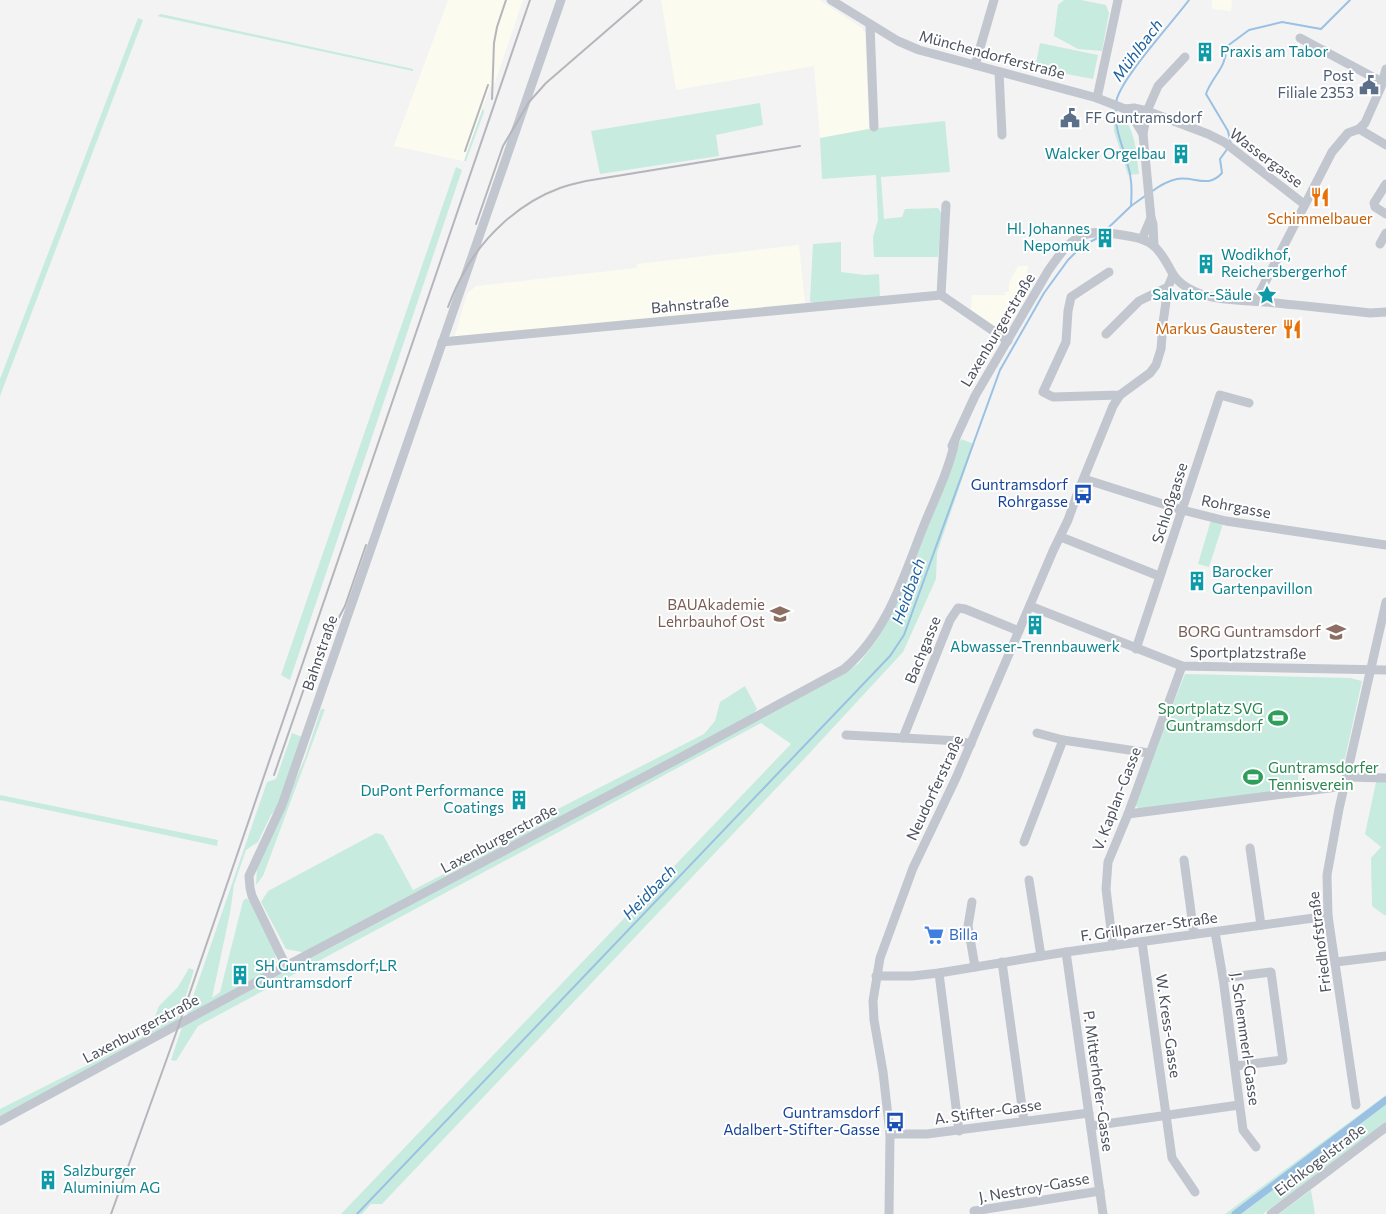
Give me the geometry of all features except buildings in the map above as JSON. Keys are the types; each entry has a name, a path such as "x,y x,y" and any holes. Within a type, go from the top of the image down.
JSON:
{"street":[{"name":"Bahnstraße","path":"286,966 252,896 249,876 282,805 561,0"},
{"name":"Münchendorferstraße","path":"831,0 898,41 919,50 1097,98 1119,106"},
{"path":"975,65 994,0"},
{"path":"1097,98 1118,0"},
{"path":"870,25 874,127"},
{"path":"1300,38 1382,82"},
{"path":"1154,246 1143,134 1147,111 1158,86 1185,57"},
{"path":"1256,302 1332,152 1348,133 1359,129 1368,118 1386,71"},
{"path":"999,72 1002,135"},
{"path":"1119,106 1132,116 1143,134"},
{"name":"Wassergasse","path":"1119,106 1147,111 1224,142 1304,204"},
{"path":"1359,129 1386,145"},
{"path":"1386,184 1374,203 1375,207 1386,214"},
{"path":"946,205 941,295 1008,341"},
{"path":"1142,240 1151,218"},
{"name":"Laxenburgerstraße","path":"0,1121 286,966 844,669 868,645 890,608 947,470 955,441 971,402 1059,255 1080,235 1098,231 1112,233 1148,241 1165,259 1174,275"},
{"path":"1380,244 1386,233"},
{"path":"1109,272 1071,298 1068,311 1066,342 1043,392 1053,397 1120,395 1150,373 1156,365 1161,349 1168,287 1174,275 1184,285 1210,297 1370,313 1386,312"},
{"path":"1106,334 1138,301 1168,287"},
{"name":"Bahnstraße","path":"442,342 941,295"},
{"name":"Neudorferstraße","path":"889,1214 890,1134 883,1072 874,1020 876,976 880,958 913,868 971,744 1053,551 1061,537 1113,406 1120,395"},
{"name":"Schloßgasse","path":"1136,649 1220,395 1250,403"},
{"name":"Rohrgasse","path":"1084,479 1182,510 1226,521 1386,545"},
{"path":"1061,537 1159,576"},
{"name":"Friedhofstraße","path":"1356,1105 1328,916 1327,876 1386,602"},
{"name":"Sportplatzstraße","path":"1030,606 1182,666 1386,670"},
{"name":"Bachgasse","path":"903,738 950,620 958,608 1020,631"},
{"name":"V. Kaplan-Gasse","path":"1113,946 1106,889 1108,862 1128,814 1182,666"},
{"path":"1038,733 1063,740 1149,753"},
{"path":"846,735 960,741 971,744"},
{"path":"1024,842 1063,740"},
{"path":"1128,814 1346,781 1386,778"},
{"path":"1250,848 1261,925"},
{"path":"1184,860 1194,934"},
{"path":"1029,880 1040,956"},
{"path":"972,902 968,926 974,967"},
{"name":"F. Grillparzer-Straße","path":"876,976 912,976 938,973 1066,952 1328,916"},
{"name":"J. Schemmerl-Gasse","path":"1215,932 1236,1066 1243,1130 1256,1147"},
{"name":"W. Kress-Gasse","path":"1142,942 1172,1158 1195,1192"},
{"name":"P. Mitterhofer-Gasse","path":"1066,952 1103,1214"},
{"path":"1336,962 1386,956"},
{"path":"1002,962 1024,1121"},
{"path":"1223,978 1270,972 1283,1060 1236,1066"},
{"path":"938,973 959,1131"},
{"path":"1091,1126 1239,1105"},
{"name":"A. Stifter-Gasse","path":"890,1134 927,1134 959,1131 1089,1112"},
{"name":"Eichkogelstraße","path":"1271,1214 1386,1128"},
{"name":"J. Nestroy-Gasse","path":"975,1214 974,1211 1100,1191"}],"shaded area":[{"path":"448,0 523,0 495,82 490,87 464,161 394,146"},
{"path":"661,0 819,0 862,28 865,33 869,129 820,138 814,66 676,90"},
{"path":"1212,0 1232,0 1231,11 1212,9"},
{"path":"799,245 805,303 454,339 467,294 476,286 637,268 637,264"},
{"path":"1018,266 1028,266 1026,276 1030,276 1027,282 1027,290 1029,291 1006,330 1002,331 971,310 972,295 1005,295 1005,292 1009,292 1009,283"}],"green space":[{"path":"1064,0 1081,0 1106,5 1109,13 1102,51 1078,49 1054,36 1058,5"},
{"path":"161,14 413,69 413,71 157,16"},
{"path":"138,18 143,20 0,396 0,379"},
{"path":"1040,43 1098,55 1093,79 1035,68"},
{"path":"760,103 763,125 716,135 719,156 600,174 591,131"},
{"path":"483,108 484,112 466,161 464,161"},
{"path":"1113,111 1121,115 1131,129 1136,147 1139,174 1128,175 1114,131"},
{"path":"945,121 950,172 881,177 884,219 902,217 905,209 938,208 942,214 938,257 874,257 873,237 878,220 876,175 822,179 820,138 869,129"},
{"path":"456,167 462,170 290,680 281,675"},
{"path":"841,242 841,272 865,275 879,274 880,297 815,304 810,301 813,244"},
{"path":"961,439 974,444 937,553 936,579 903,652 382,1204 371,1204 362,1214 341,1214 791,744 761,723 198,1026 176,1061 171,1060 182,1027 840,676 859,663 876,641 894,610 915,561"},
{"path":"1211,520 1223,524 1209,567 1198,564"},
{"path":"1185,674 1350,678 1362,681 1343,768 1339,771 1299,769 1297,789 1139,810 1134,803"},
{"path":"745,686 757,709 751,717 307,953 286,949 261,902 268,891 376,833 383,835 413,890 550,819 548,814 704,734 715,721 720,702"},
{"path":"321,709 325,709 263,876 256,885 257,868 305,758"},
{"path":"292,733 302,737 277,808 271,815 258,842 246,850 234,885 212,998 220,992 243,901 246,898 251,902 275,952 276,962 270,972 186,1017 267,782 276,779"},
{"path":"1376,782 1386,782 1386,915 1372,906 1371,858 1381,847 1365,834"},
{"path":"0,795 218,840 217,846 0,800"},
{"path":"189,968 194,970 178,1021 0,1116 0,1109 141,1038 152,1024 159,1006 178,987"},
{"path":"1386,1095 1386,1122 1263,1214 1225,1214"},
{"path":"1311,1190 1315,1214 1279,1214"}],"waterway":[{"name":"Mühlbach","path":"1116,103 1126,81 1147,51 1189,0"},
{"name":"Heidbach","path":"1231,144 1228,131 1206,94 1222,66 1226,47 1249,30 1282,22 1321,29 1350,0"},
{"name":"Mühlbach","path":"1116,108 1117,129 1131,178 1131,206"},
{"name":"Heidbach","path":"1151,192 1163,184 1177,179 1206,181 1217,178 1222,173 1220,159 1228,148"},
{"name":"Heidbach","path":"1106,230 1131,206 1145,196"},
{"name":"Heidbach","path":"357,1214 890,656 904,635 1000,370 1044,293 1068,260 1081,247 1101,236"},
{"path":"1235,1214 1386,1100"}],"railway":[{"path":"492,99 494,43 506,0"},
{"path":"111,1214 175,1036 530,0"},
{"path":"476,224 503,146 529,102 546,83 642,0"},
{"path":"465,151 488,85"},
{"path":"448,307 470,262 491,235 516,212 545,194 586,181 800,146"},
{"path":"274,775 309,674 345,606 366,545"}],"place":[{"name":"Praxis am Tabor","path":"1205,52"},
{"name":"Post Filiale 2353","path":"1369,85"},
{"name":"FF Guntramsdorf","path":"1070,118"},
{"name":"Walcker Orgelbau","path":"1181,154"},
{"name":"Schimmelbauer","path":"1320,197"},
{"name":"Hl. Johannes Nepomuk","path":"1105,238"},
{"name":"Wodikhof, Reichersbergerhof","path":"1206,264"},
{"name":"Salvator-Säule","path":"1267,295"},
{"name":"Markus Gausterer","path":"1292,329"},
{"name":"Guntramsdorf Rohrgasse","path":"1083,494"},
{"name":"Barocker Gartenpavillon","path":"1197,581"},
{"name":"BAUAkademie Lehrbauhof Ost","path":"780,614"},
{"name":"Abwasser-Trennbauwerk","path":"1035,625"},
{"name":"BORG Guntramsdorf","path":"1336,632"},
{"name":"Sportplatz SVG Guntramsdorf","path":"1278,718"},
{"name":"Guntramsdorfer Tennisverein","path":"1253,777"},
{"name":"DuPont Performance Coatings","path":"519,800"},
{"name":"Billa","path":"934,935"},
{"name":"SH Guntramsdorf;LR Guntramsdorf","path":"240,975"},
{"name":"Guntramsdorf Adalbert-Stifter-Gasse","path":"895,1122"},
{"name":"Salzburger Aluminium AG","path":"48,1180"}]}
